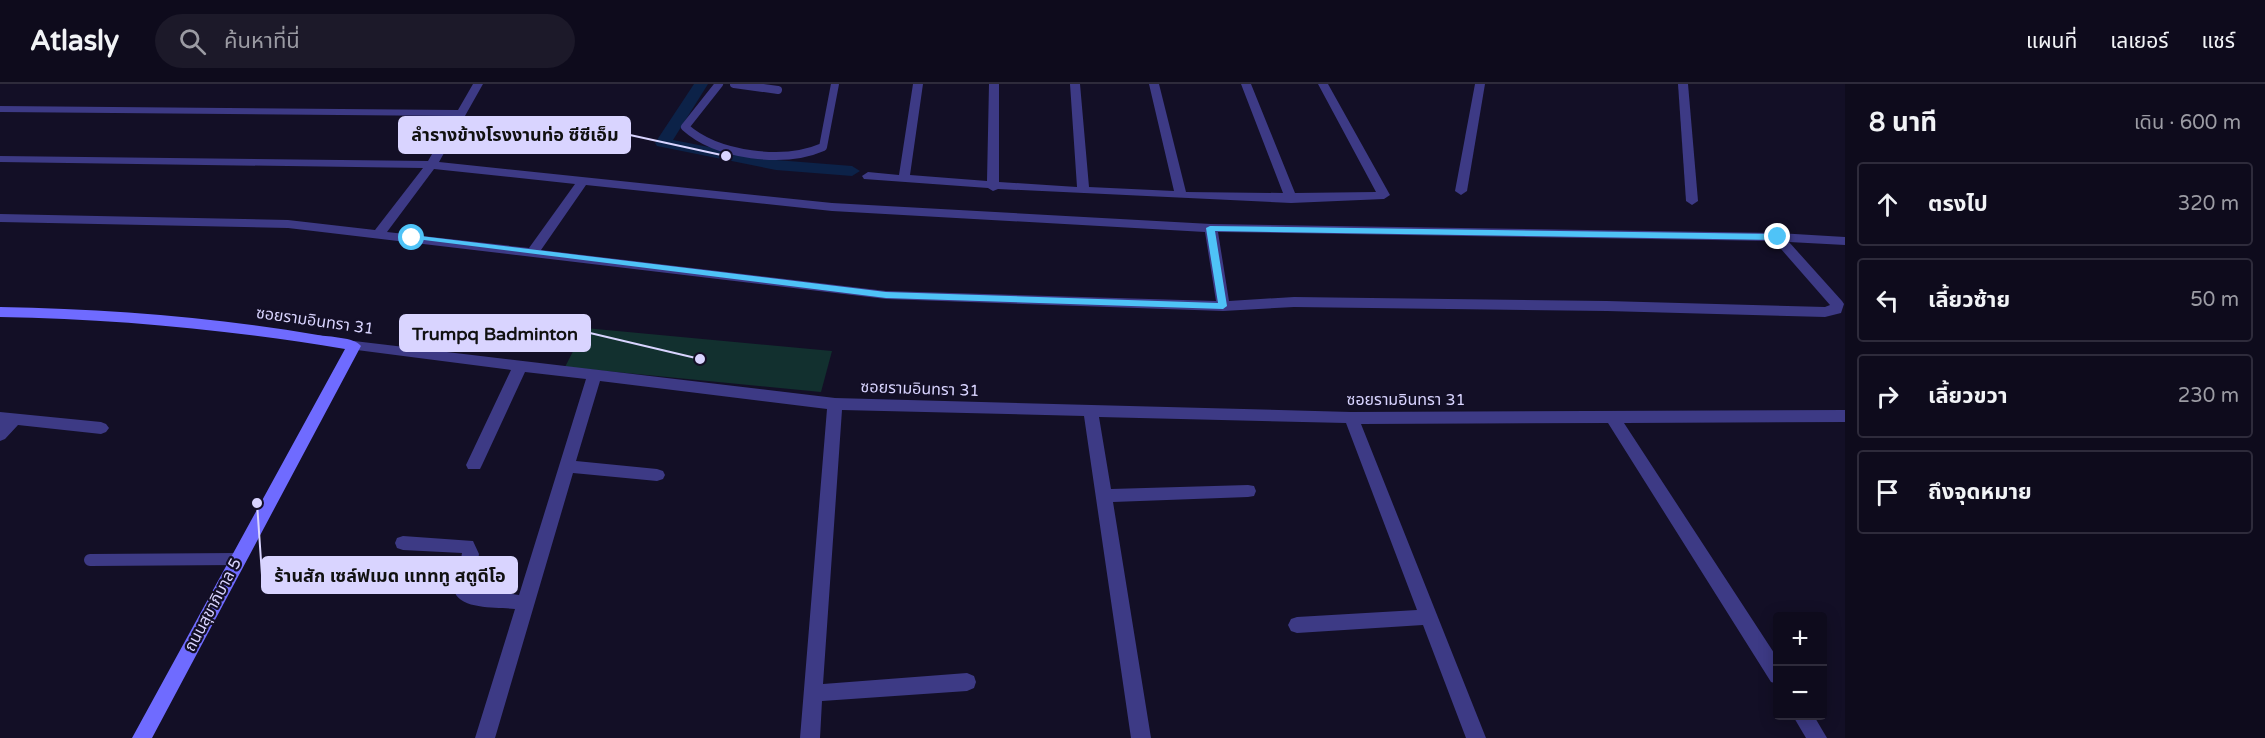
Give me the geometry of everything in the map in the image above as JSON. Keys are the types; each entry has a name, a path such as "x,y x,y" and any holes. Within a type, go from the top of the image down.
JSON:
{"street":[{"path":"380,233 431,165 478,84"},
{"path":"904,178 918,84"},
{"path":"993,187 994,84"},
{"path":"1075,84 1083,190"},
{"path":"1154,84 1181,195"},
{"path":"1246,84 1291,199"},
{"path":"868,176 993,187 1181,195 1291,199 1384,195 1323,84"},
{"path":"1461,191 1480,84"},
{"path":"1683,84 1692,201"},
{"path":"0,109 462,113"},
{"path":"0,159 431,165 832,207 1210,228 1778,237 1845,241"},
{"path":"532,253 583,181"},
{"path":"0,218 288,224 380,233 886,295 1223,306 1294,302 1825,312 1836,310 1837,304 1778,237"},
{"path":"1210,228 1223,306"},
{"name":"ซอยรามอินทรา 31","path":"0,312 160,319 294,335 354,346 520,367 835,404 1091,413 1351,418 1845,416"},
{"name":"ถนนสุขาภิบาล 5","path":"142,738 354,346"},
{"path":"474,465 520,367"},
{"path":"485,738 594,376"},
{"path":"810,738 835,404"},
{"path":"1091,413 1141,738"},
{"path":"1351,418 1476,738"},
{"path":"1613,418 1773,668"},
{"path":"0,435 7,419 101,428"},
{"path":"566,466 657,475"},
{"path":"1104,496 1248,491"},
{"path":"403,543 467,546 471,554 464,593 469,596 525,603"},
{"path":"1297,625 1427,617"},
{"path":"815,693 967,682"},
{"path":"1806,720 1817,738"}],"lane":[{"path":"719,84 685,127 688,133 718,146 763,154 804,156 823,147 835,84"},
{"path":"734,84 778,90"},
{"path":"90,560 237,560"}],"green space":[{"path":"585,328 832,351 821,392 565,367"}],"waterway":[{"path":"701,84 663,143 776,165 852,171"}],"place":[{"name":"ลำรางข้างโรงงานท่อ ซีซีเอ็ม","path":"726,156"},
{"name":"Trumpq Badminton","path":"700,359"},
{"name":"ร้านสัก เซล์ฟเมด แทททู สตูดีโอ","path":"257,503"}],"route":[{"path":"412,238 886,295 1223,306 1210,228 1778,237"}]}
